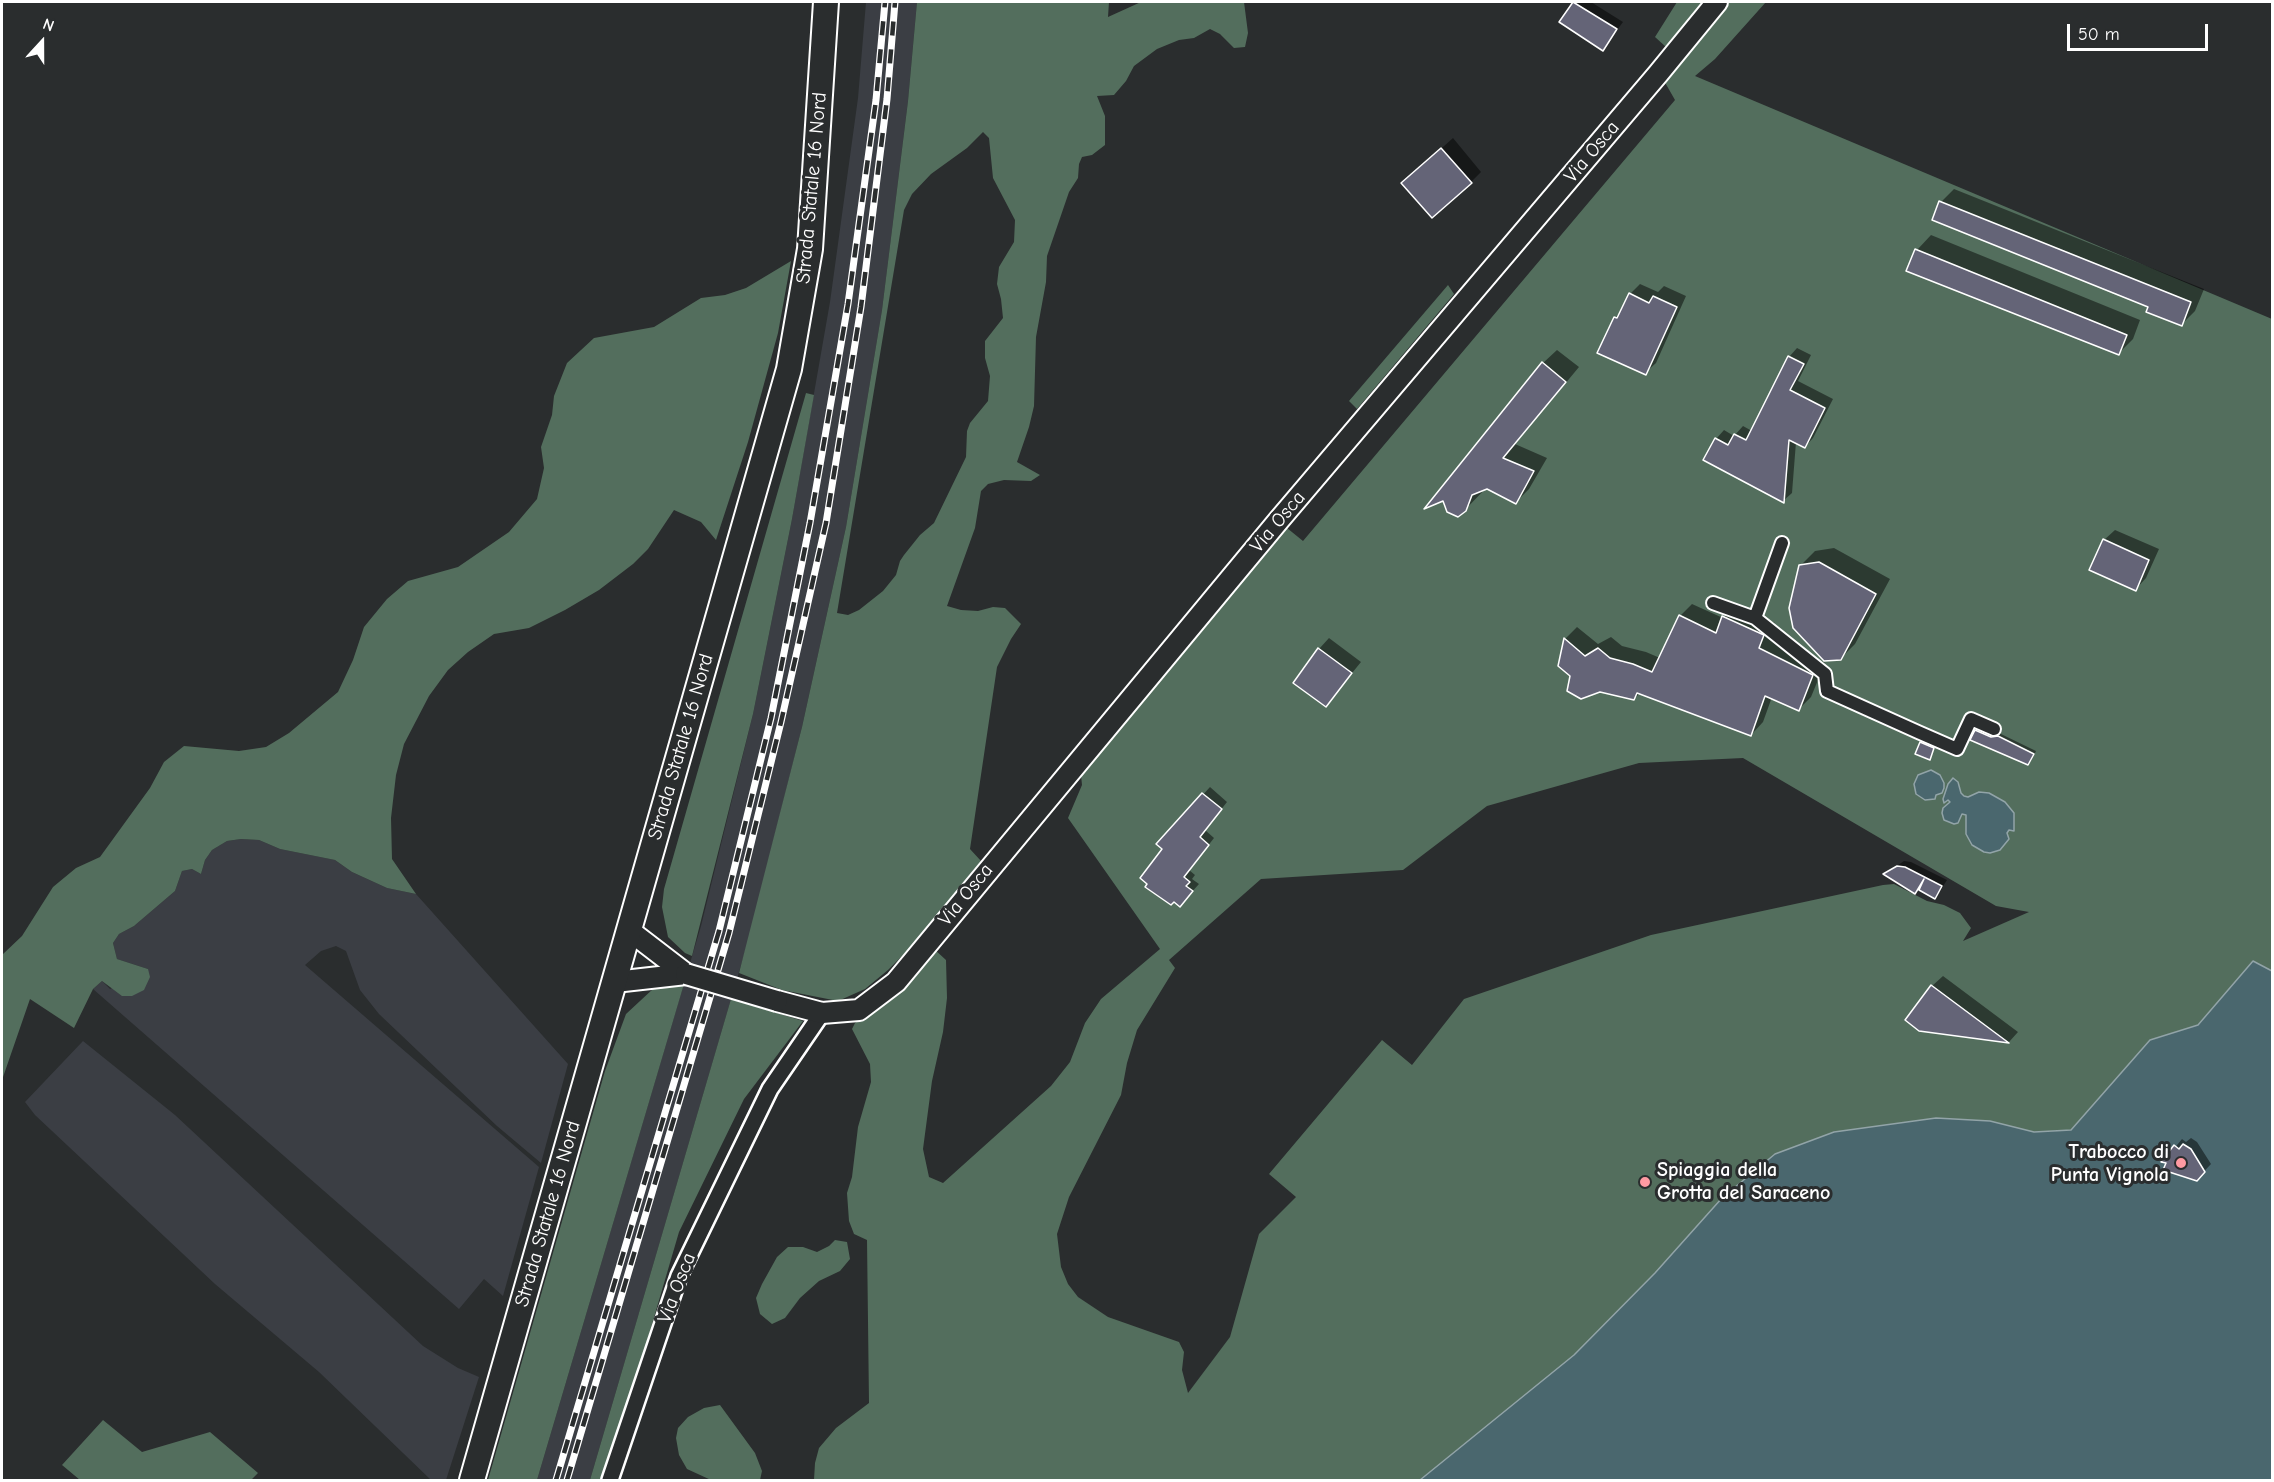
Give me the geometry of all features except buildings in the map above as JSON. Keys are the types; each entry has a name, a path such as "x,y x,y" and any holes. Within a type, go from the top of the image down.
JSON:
{"main road":[{"name":"Strada Statale 16 Nord","path":"472,1480 789,369 810,249 826,2"}],"street":[{"name":"Via Osca","path":"686,974 822,1013 859,1010 896,982 1279,520 1652,82 1717,2"},
{"path":"1755,618 1782,543"},
{"path":"1713,603 1755,618 1826,674 1827,691 1957,749 1971,719 1994,729"},
{"path":"630,930 686,974"},
{"path":"615,982 686,974"},
{"name":"Via Osca","path":"610,1480 680,1276 770,1089 822,1013"}],"shaded area":[{"path":"866,2 917,2 908,101 882,310 846,527 802,727 749,938 590,1480 537,1480 701,926 753,714 792,519 830,302 858,98"},
{"path":"259,840 280,849 335,860 352,872 387,888 416,894 568,1064 541,1163 497,1126 379,1014 360,990 346,951 336,946 321,951 305,965 539,1167 503,1296 484,1279 459,1309 93,989 102,981 110,989 148,969 117,959 113,943 119,934 134,926 175,891 182,871 192,869 201,874 205,860 212,850 227,841"},
{"path":"83,1041 175,1115 423,1346 458,1368 479,1377 446,1480 431,1480 319,1372 215,1284 35,1115 25,1102"}],"green space":[{"path":"917,2 1109,2 1108,17 1141,2 1244,2 1248,33 1245,47 1234,48 1220,34 1210,29 1194,38 1179,40 1157,49 1134,66 1126,81 1114,95 1097,96 1105,116 1105,145 1092,155 1082,157 1078,178 1069,192 1047,256 1046,282 1036,337 1034,406 1017,462 1040,475 1031,481 1004,480 988,484 981,491 975,528 947,606 978,611 993,607 1005,608 1021,624 997,667 970,849 981,861 911,947 888,970 865,989 838,1001 782,990 739,973 802,727 846,527 882,310 908,101","holes":["983,132 989,138 993,178 1015,220 1014,242 999,267 997,284 1003,318 985,341 985,358 990,376 988,401 970,423 967,431 966,457 934,523 920,535 904,555 896,575 883,591 859,610 848,615 837,613 904,210 912,194 931,174 967,148"]},
{"path":"1677,2 1705,2 1666,47 1655,37"},
{"path":"1729,2 1766,2 1715,59 1695,76 2272,319 2272,971 2253,962 2198,1025 2150,1040 2071,1130 2034,1132 1574,1355 1441,1480 814,1480 819,1448 836,1428 869,1403 867,1240 854,1234 849,1221 847,1193 852,1177 858,1127 871,1082 870,1064 852,1029 855,1023 872,1010 934,949 946,960 947,998 943,1032 932,1081 923,1149 929,1177 943,1183 1051,1086 1070,1062 1085,1023 1101,999 1160,949 1068,818 1082,785 1081,775 1287,528 1303,541 1675,100 1663,79","holes":["1743,758 1996,906 2029,912 1963,941 1971,928 1960,913 1944,905 1927,901 1894,884 1651,935 1464,999 1412,1065 1382,1040 1269,1174 1296,1197 1259,1234 1230,1337 1188,1393 1182,1370 1184,1352 1179,1342 1108,1317 1078,1297 1068,1284 1061,1267 1057,1234 1069,1197 1121,1095 1127,1063 1137,1030 1175,968 1169,960 1261,879 1403,870 1487,806 1639,763"]},
{"path":"791,261 778,333 748,442 716,540 701,522 674,510 648,549 633,564 599,590 529,628 494,634 468,652 448,670 429,696 404,744 396,775 391,818 392,859 416,894 387,888 352,872 335,860 280,849 259,840 227,841 212,850 205,860 201,874 192,869 182,871 175,891 134,926 119,934 113,943 117,959 148,969 150,977 144,990 132,996 122,996 102,981 93,989 74,1028 30,999 2,1080 2,955 22,936 53,887 76,868 100,857 150,788 164,762 184,746 239,751 266,747 289,733 338,692 353,660 364,627 387,599 408,581 458,567 509,532 537,499 544,468 541,447 552,415 554,396 567,363 594,338 654,327 701,298 725,295 746,288"},
{"path":"1448,285 1454,294 1357,409 1349,401"},
{"path":"806,393 814,395 753,714 692,956 685,953 668,937 662,907 664,889"},
{"path":"684,984 537,1480 488,1480 605,1071 626,1014 654,988"},
{"path":"731,999 803,1021 744,1099 679,1232 631,1396 603,1480 590,1480"},
{"path":"835,1240 847,1242 850,1259 840,1271 819,1281 800,1298 785,1318 772,1324 760,1314 756,1298 777,1257 788,1247 803,1247 817,1252"},
{"path":"720,1405 755,1453 762,1471 760,1480 711,1480 687,1469 679,1455 676,1438 678,1428 688,1417 704,1408"},
{"path":"103,1420 142,1452 210,1432 258,1473 251,1480 80,1480 62,1465"}],"water":[{"path":"1931,770 1940,775 1944,788 1935,799 1925,800 1916,794 1914,784 1918,775"},
{"path":"1953,778 1958,782 1964,796 1968,797 1979,792 1989,793 2005,802 2014,813 2014,831 2009,830 2007,833 2009,839 2000,850 1984,852 1972,845 1966,834 1966,815 1962,814 1958,823 1954,824 1944,820 1943,808 1950,802 1948,800 1944,803 1943,799 1948,784"},
{"path":"2253,961 2272,971 2272,1480 1420,1480 1574,1355 1655,1273 1722,1198 1775,1154 1834,1132 1936,1118 1990,1121 2034,1132 2071,1130 2150,1040 2198,1025"}],"railway":[{"path":"556,1480 719,931 771,718 810,523 848,304 876,100 885,2"},
{"path":"567,1480 729,933 781,722 826,523 861,307 887,99 895,2"}],"place":[{"name":"Trabocco di Punta Vignola","path":"2181,1163"},
{"name":"Spiaggia della Grotta del Saraceno","path":"1645,1182"}]}
